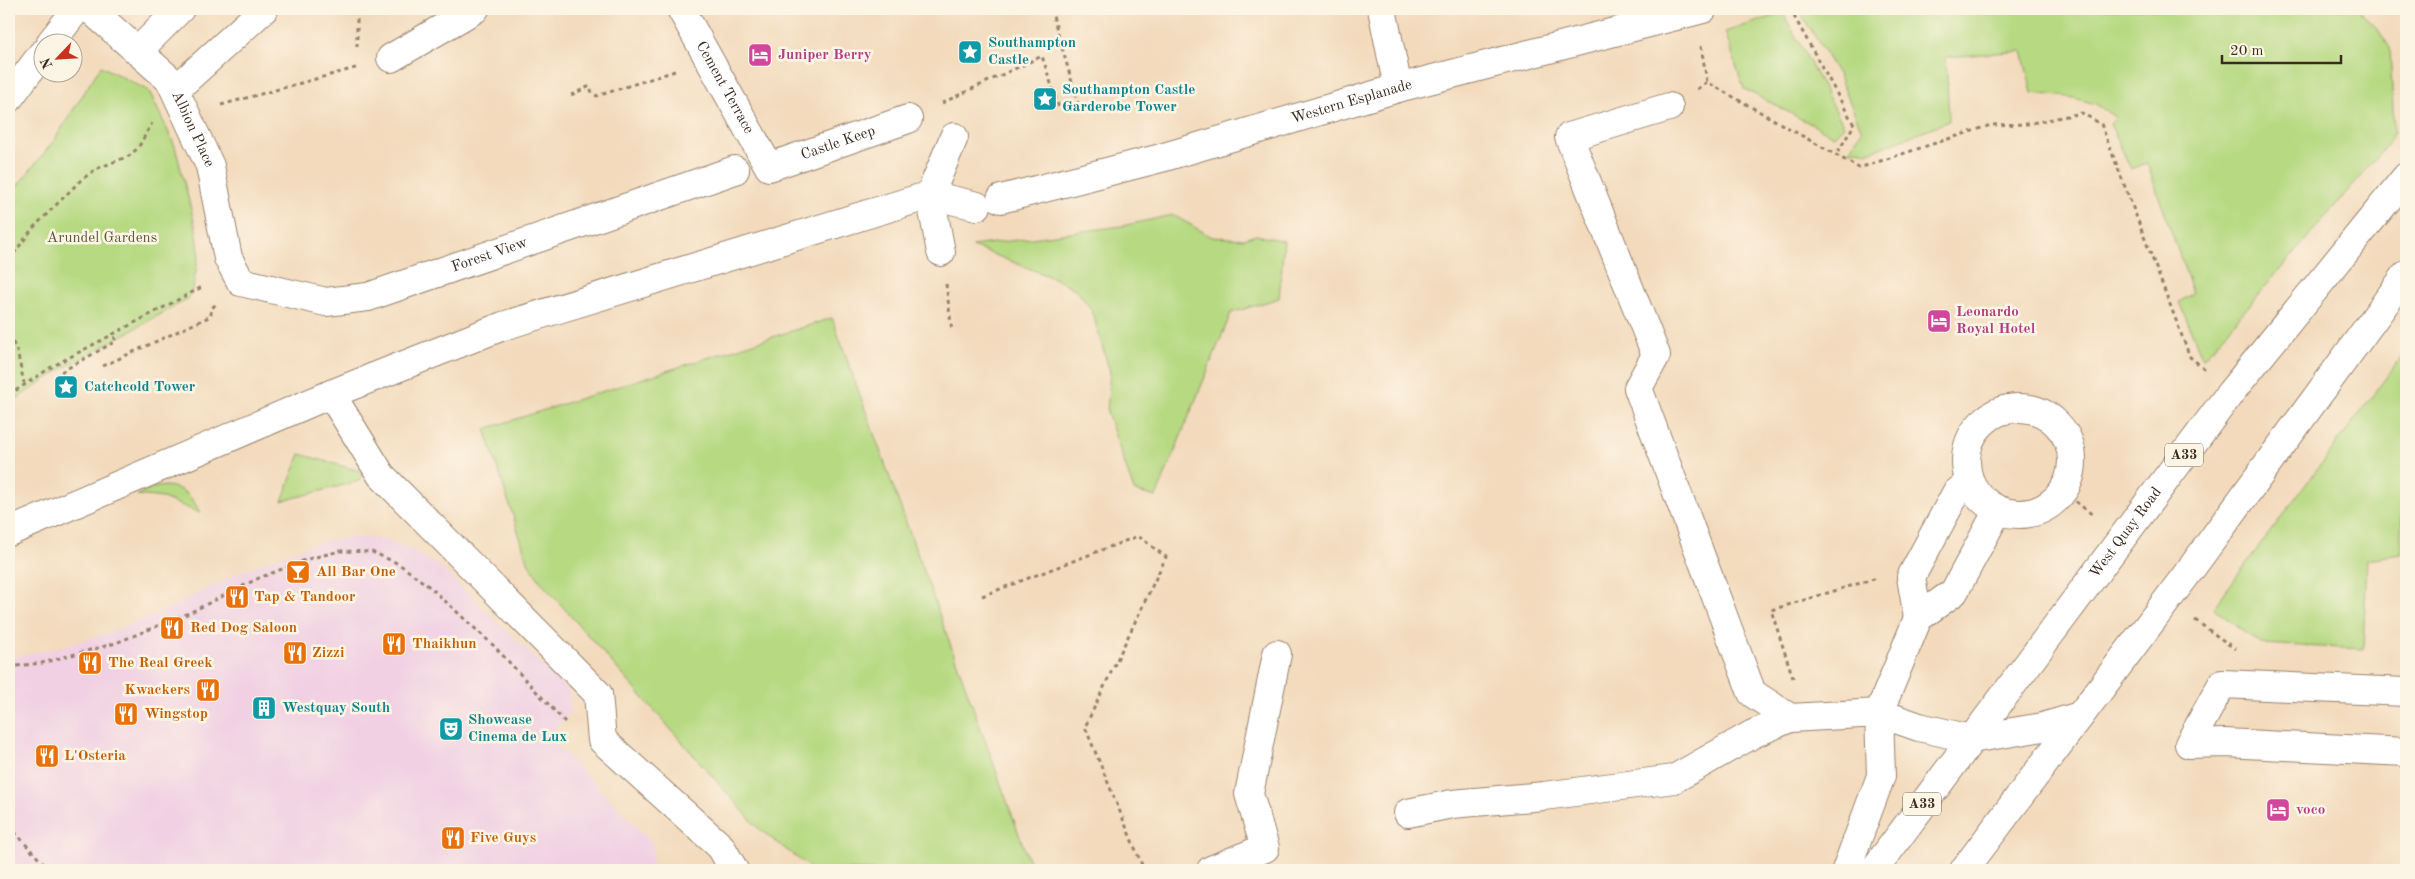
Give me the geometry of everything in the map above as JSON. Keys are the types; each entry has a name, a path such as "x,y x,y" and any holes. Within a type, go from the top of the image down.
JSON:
{"main road":[{"path":"60,32 77,9"},
{"name":"Albion Place","path":"90,9 170,80 210,166 228,258 240,282"},
{"path":"138,51 180,9"},
{"path":"180,102 264,9"},
{"path":"391,58 474,9"},
{"name":"Cement Terrace","path":"681,9 769,168"},
{"path":"1382,9 1398,88"},
{"name":"Western Esplanade","path":"930,195 989,202 1161,158 1398,88 1699,10"},
{"path":"9,98 32,67"},
{"path":"1669,108 1569,137 1656,355 1638,388 1752,693 1790,718"},
{"name":"Castle Keep","path":"769,168 908,119"},
{"path":"941,252 930,195 954,137"},
{"name":"Forest View","path":"240,282 326,302 368,297 735,170"},
{"name":"West Quay Road","path":"1874,870 2231,392 2406,177"},
{"path":"9,532 331,394 503,326 930,195"},
{"path":"1964,870 2193,566 2406,276"},
{"path":"331,394 381,475 598,694 602,740 721,847 734,870"},
{"path":"2025,408 2042,413 2058,424 2068,439 2072,457 2071,476 2053,503 2040,510 2026,514 2012,514 1998,510 1986,503 1970,482 1966,464 1968,446 1977,429 1990,417 2006,410 2025,408"},
{"path":"1918,618 1911,577 1956,493 1970,482"},
{"path":"1846,870 1881,776 1879,712 1918,618 1954,592 1998,510"},
{"path":"1211,870 1265,848 1249,794 1277,654"},
{"path":"2406,692 2222,684 2188,744 2235,744 2406,752"},
{"path":"1408,813 1452,804 1544,796 1674,779 1753,734 1790,718 1879,712 1919,727 1971,739 2043,727 2080,716"}],"path":[{"path":"357,9 357,48"},
{"path":"1051,9 1078,103"},
{"path":"1790,9 1854,126 1836,155"},
{"path":"1699,10 1707,82 1859,168 1990,125 2028,124 2082,113 2101,124 2190,357 2207,372"},
{"path":"908,119 1042,56 1059,108"},
{"path":"357,58 357,68"},
{"path":"9,260 33,228 81,180 108,163 129,156 138,148 153,122 180,102 357,68 391,58"},
{"path":"571,95 590,86 592,93 597,96 709,60"},
{"path":"941,252 952,331"},
{"path":"9,395 24,383 213,281 240,282"},
{"path":"103,366 211,316"},
{"path":"66,387 61,372 116,342 112,334"},
{"path":"9,335 17,351 24,383"},
{"path":"2062,492 2093,515"},
{"path":"982,596 1138,536 1166,556 1086,727 1144,870"},
{"path":"9,667 42,663 116,643 189,613 259,578 308,559 340,551 372,552 399,564 431,588 494,646 562,720 602,740"},
{"path":"1790,718 1794,678 1771,610 1894,573 1911,577"},
{"path":"9,826 49,870"}],"shaded area":[{"name":"Westquay South","path":"355,537 384,540 412,550 440,567 569,691 570,713 548,736 653,844 651,870 9,870 9,658 65,646 109,633 155,615 243,571 285,554 323,541"}],"green space":[{"path":"1798,9 2357,9 2377,28 2390,48 2394,131 2388,144 2203,359 2179,302 2193,293 2147,163 2131,169 2110,124 2116,118 2096,104 2069,97 2032,93 2022,51 1946,57 1949,121 1867,153 1859,150 1849,151 1862,131 1838,74"},
{"path":"1783,13 1844,126 1834,136 1744,89 1725,32"},
{"name":"Arundel Gardens","path":"101,66 149,91 175,146 197,233 199,253 193,288 188,299 55,373 9,404 9,196 53,142"},
{"path":"1173,215 1212,237 1244,239 1256,235 1284,241 1279,298 1231,313 1156,497 1134,491 1107,412 1110,372 1092,311 1077,290 1056,279 972,246 1122,226"},
{"path":"832,318 1032,870 813,870 758,828 540,581 528,562 485,429"},
{"path":"2406,351 2406,494 2402,494 2401,554 2367,559 2363,649 2261,644 2213,608"},
{"path":"300,454 363,472 359,481 282,501"},
{"path":"165,486 177,488 187,494 200,513 163,498 137,495 152,488"}],"place":[{"name":"Southampton Castle","path":"970,52"},
{"name":"Juniper Berry","path":"760,55"},
{"name":"Southampton Castle Garderobe Tower","path":"1045,99"},
{"name":"Leonardo Royal Hotel","path":"1939,321"},
{"name":"Catchcold Tower","path":"66,387"},
{"name":"All Bar One","path":"298,572"},
{"name":"Tap & Tandoor","path":"237,597"},
{"name":"Red Dog Saloon","path":"172,628"},
{"name":"Thaikhun","path":"394,644"},
{"name":"Zizzi","path":"295,653"},
{"name":"The Real Greek","path":"90,663"},
{"name":"Kwackers","path":"208,690"},
{"name":"Westquay South","path":"264,708"},
{"name":"Wingstop","path":"126,714"},
{"name":"Showcase Cinema de Lux","path":"451,729"},
{"name":"L'Osteria","path":"47,756"},
{"name":"voco","path":"2278,810"},
{"name":"Five Guys","path":"453,838"}]}
